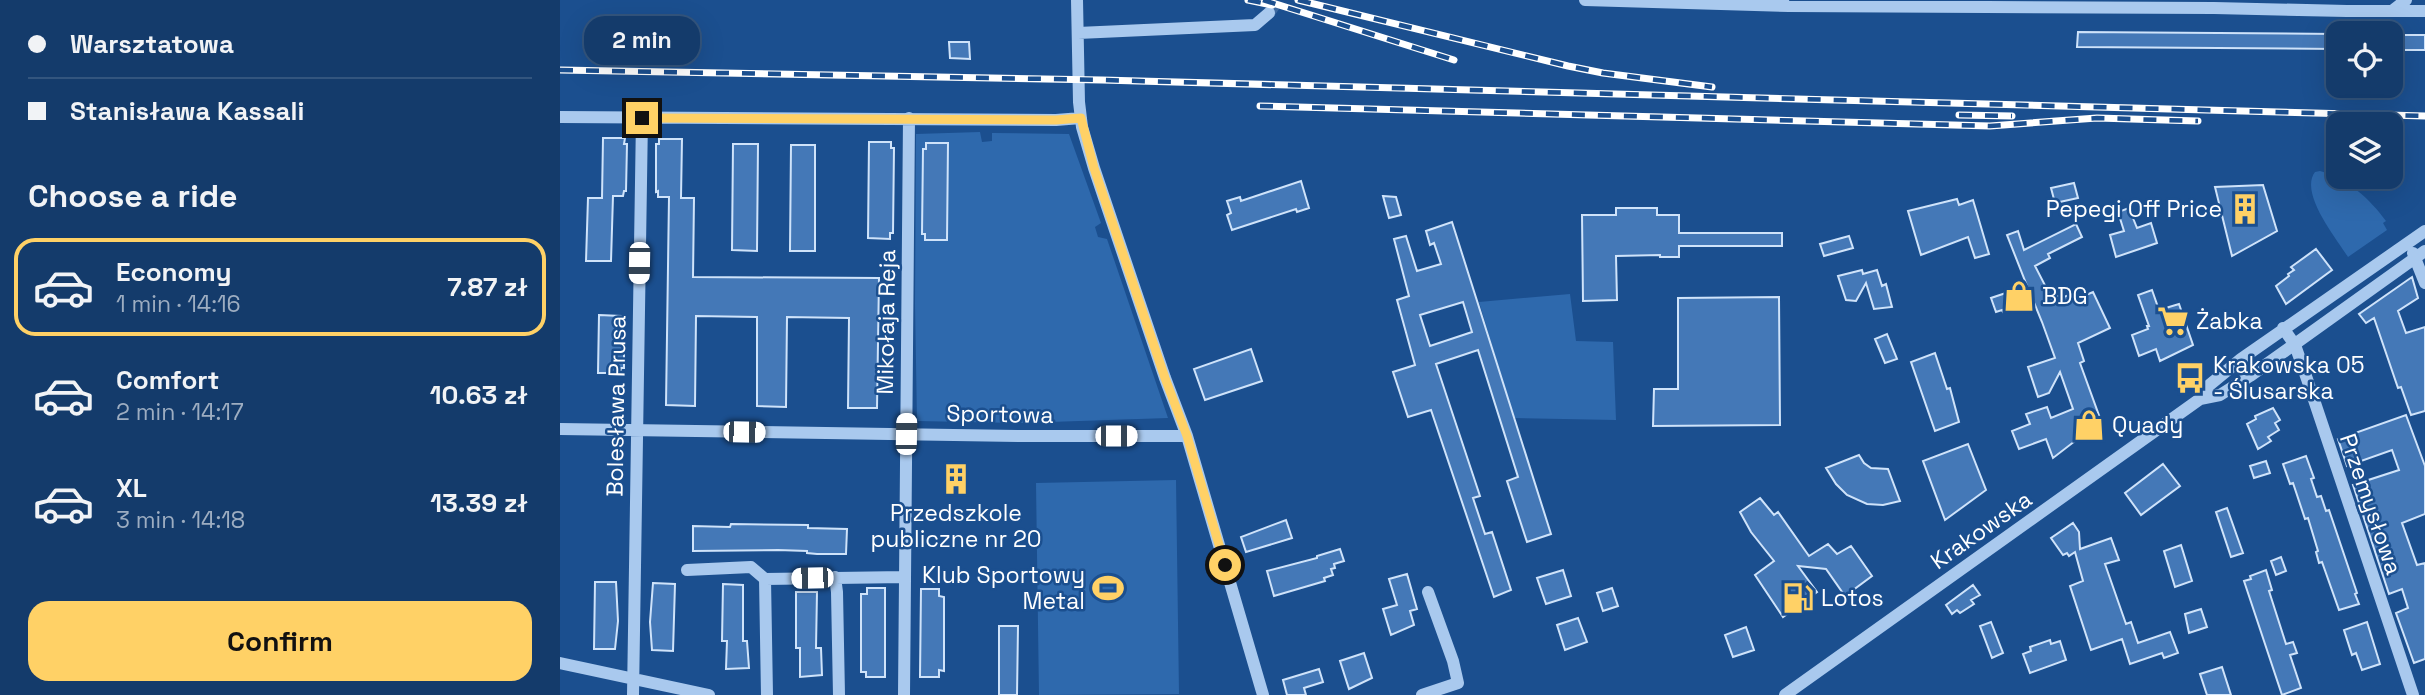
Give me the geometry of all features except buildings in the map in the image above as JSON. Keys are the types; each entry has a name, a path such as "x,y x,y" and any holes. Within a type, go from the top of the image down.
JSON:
{"street":[{"path":"1077,0 1081,118 1094,168 1187,436 1263,695"},
{"path":"1585,0 1776,6 2347,5 2425,11"},
{"path":"2392,10 2406,0"},
{"path":"1078,33 1255,25 1269,13"},
{"path":"560,117 1081,118"},
{"name":"Bolesława Prusa","path":"633,695 642,118"},
{"name":"Mikołaja Reja","path":"904,695 909,118"},
{"name":"Krakowska","path":"1786,695 2200,399 2207,387 2283,328 2425,231"},
{"path":"2408,243 2420,254 2425,283"},
{"name":"Krakowska","path":"2200,399 2220,395 2295,345 2420,254"},
{"name":"Przemysłowa","path":"2283,328 2295,345 2413,695"},
{"name":"Sportowa","path":"560,429 1187,436"},
{"path":"687,570 751,567 765,579 905,577"},
{"path":"835,577 839,695"},
{"path":"765,579 767,695"},
{"path":"1422,695 1458,683 1453,661 1428,592"},
{"path":"560,663 709,695"}],"shaded area":[{"path":"980,132 982,142 992,141 992,133 1069,134 1101,223 1095,227 1098,237 1107,239 1168,418 1020,423 917,421 916,134"},
{"path":"2315,172 2326,173 2326,189 2357,190 2386,221 2383,223 2387,230 2348,257 2315,203 2311,181"},
{"path":"1570,294 1576,341 1613,342 1616,420 1514,418 1479,302"},
{"name":"Klub Sportowy Metal","path":"1176,480 1179,694 1039,695 1036,483"}],"tunnel":[{"path":"1269,13 1278,0"}],"railway":[{"path":"1248,0 1272,5"},
{"path":"1263,0 1454,60"},
{"path":"1298,0 1568,66 1712,87"},
{"path":"560,70 1102,80 2425,116"},
{"path":"1260,106 1990,126 2097,118 2198,121"},
{"path":"1959,115 2012,116"}],"place":[{"name":"Pepegi Off Price","path":"2245,209"},
{"name":"BDG","path":"2019,296"},
{"name":"Żabka","path":"2173,321"},
{"name":"Krakowska 05 - Ślusarska","path":"2190,378"},
{"name":"Quady","path":"2089,425"},
{"name":"Przedszkole publiczne nr 20","path":"956,479"},
{"name":"Klub Sportowy Metal","path":"1108,588"},
{"name":"Lotos","path":"1798,598"}],"route":[{"path":"642,118 1081,118 1094,168 1187,436 1225,565"}]}
